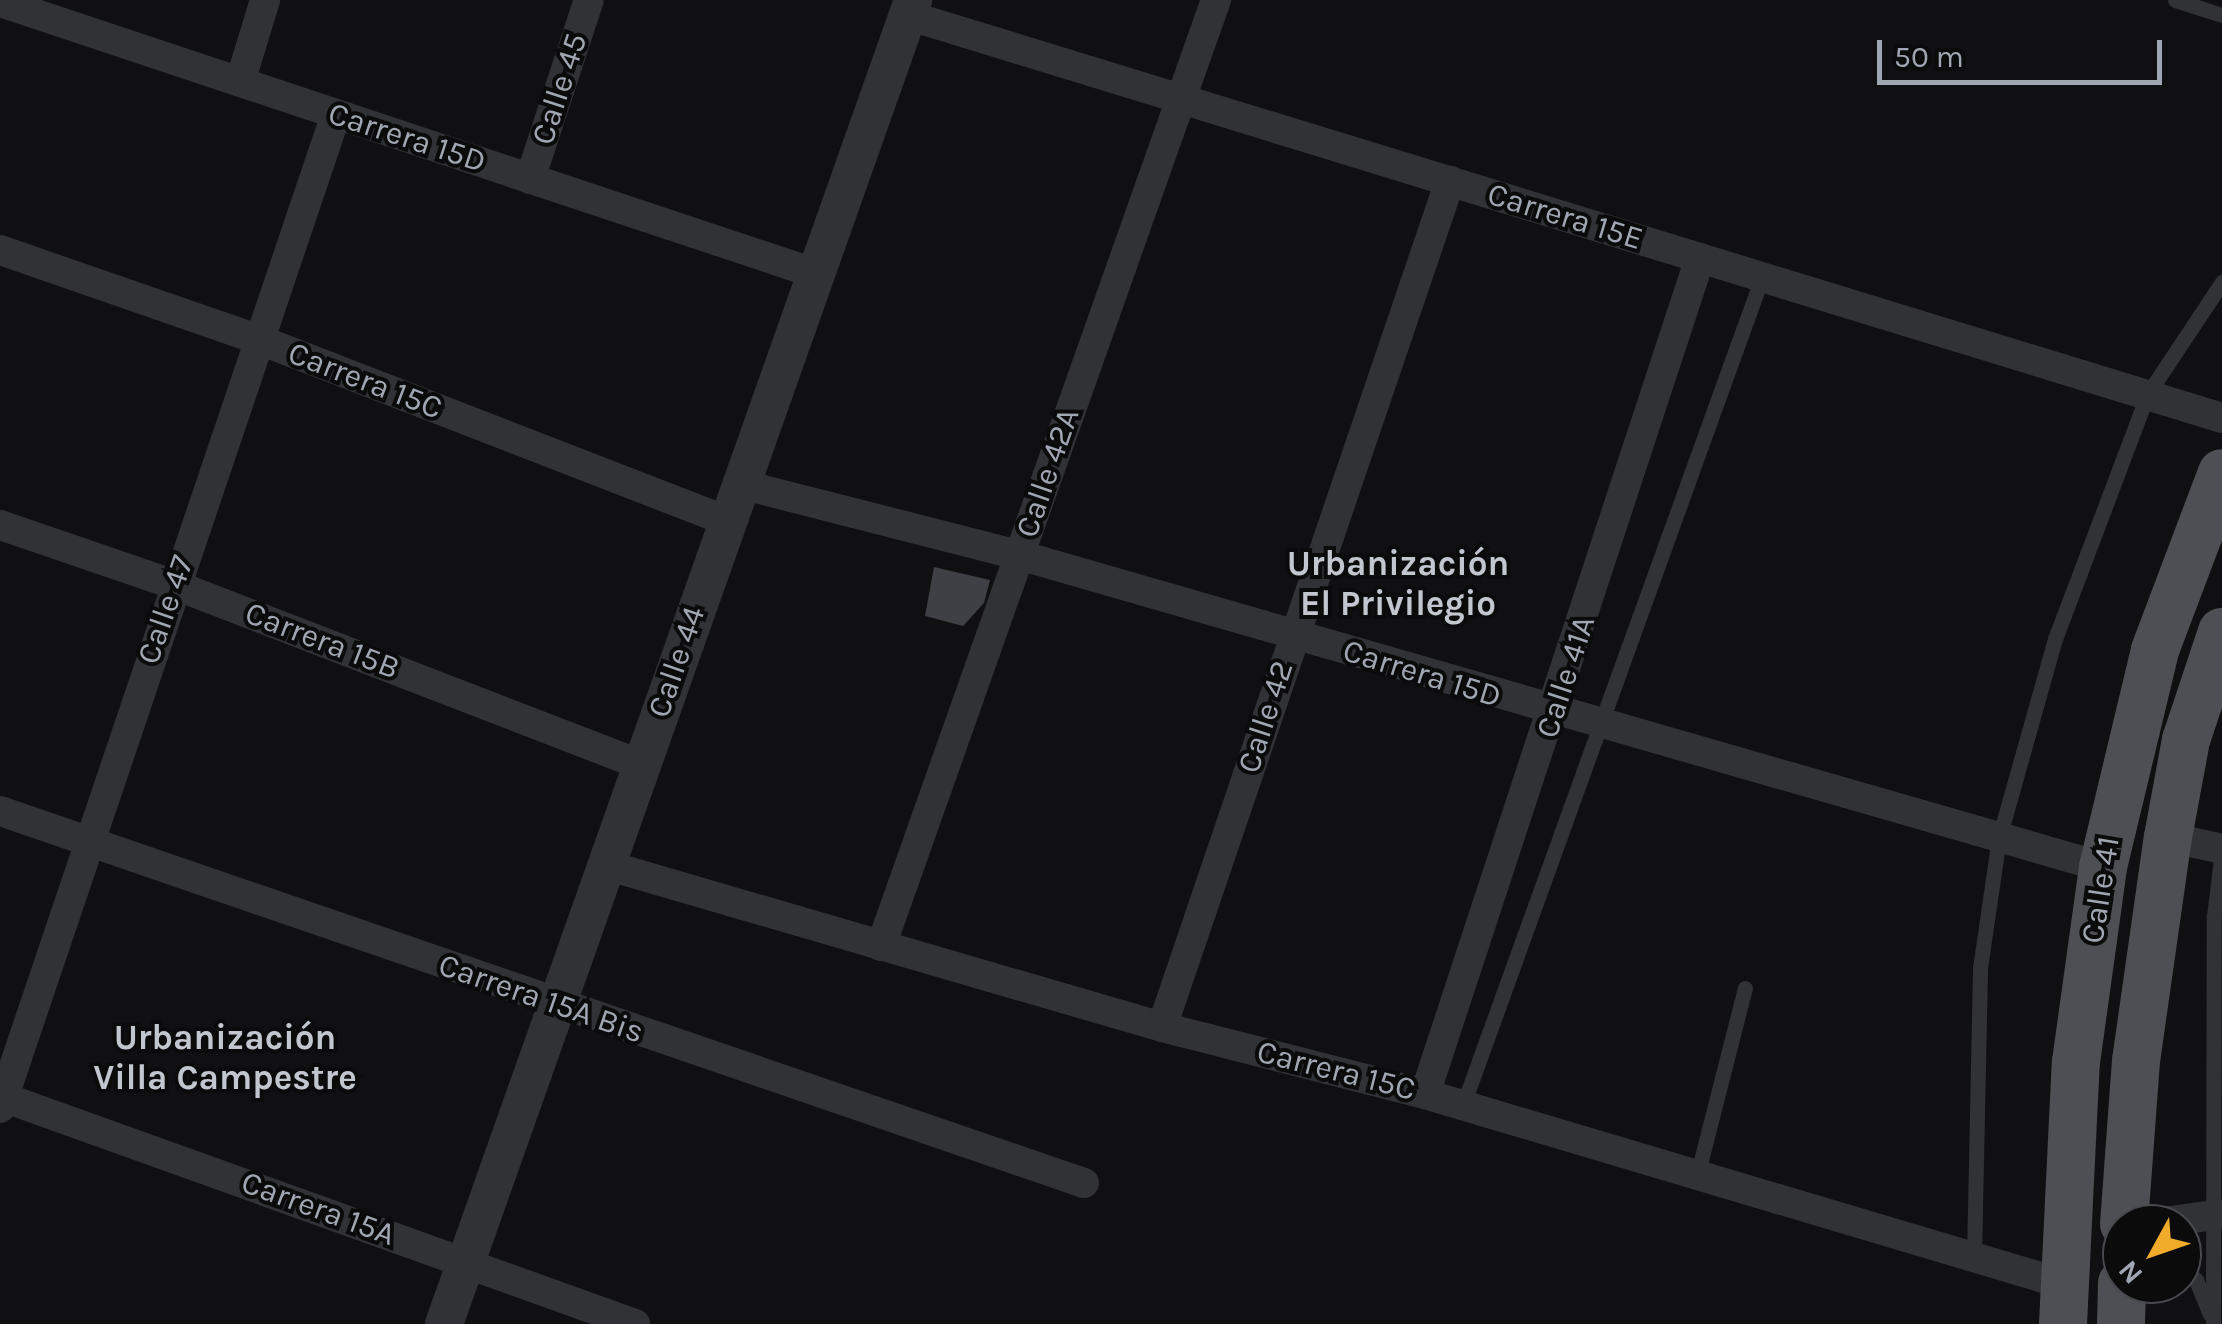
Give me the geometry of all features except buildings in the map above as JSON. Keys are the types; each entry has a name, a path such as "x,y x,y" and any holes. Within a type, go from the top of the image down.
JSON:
{"main road":[{"name":"Calle 41","path":"2063,1304 2076,1062 2103,866 2155,650 2222,473"},
{"name":"Calle 41","path":"2125,1204 2136,1061 2168,837 2186,740 2222,632"}],"street":[{"path":"240,82 266,0"},
{"name":"Calle 45","path":"530,179 589,0"},
{"name":"Calle 42A","path":"880,946 1216,0"},
{"name":"Carrera 15D","path":"0,2 814,273"},
{"name":"Carrera 15E","path":"910,7 1179,98 2222,418"},
{"name":"Calle 44","path":"444,1324 910,7"},
{"name":"Calle 47","path":"1,1101 336,114"},
{"name":"Calle 42","path":"1162,1027 1450,181"},
{"name":"Carrera 15C","path":"0,250 260,340 727,521"},
{"name":"Calle 41A","path":"1425,1094 1555,714 1700,258"},
{"name":"Carrera 15D","path":"740,484 1020,554 1555,714 2103,866"},
{"name":"Carrera 15B","path":"0,525 175,584 641,765"},
{"name":"Carrera 15A Bis","path":"0,811 556,1005 1084,1183"},
{"path":"2168,837 2222,850"},
{"name":"Carrera 15C","path":"606,865 1162,1027 1425,1094 1974,1257 2063,1304"},
{"name":"Carrera 15A","path":"1,1101 634,1324"}],"lane":[{"path":"2175,0 2222,15"},
{"path":"1463,1105 1762,276"},
{"path":"1974,1257 1980,968 1998,838 2055,639 2148,395 2222,282"},
{"path":"2214,1323 2214,916 2222,850"},
{"path":"1697,1176 1745,988"},
{"path":"2202,1294 2214,1323"}],"district":[{"name":"Urbanización El Privilegio","path":"1398,584"},
{"name":"Urbanización Villa Campestre","path":"225,1058"}]}
